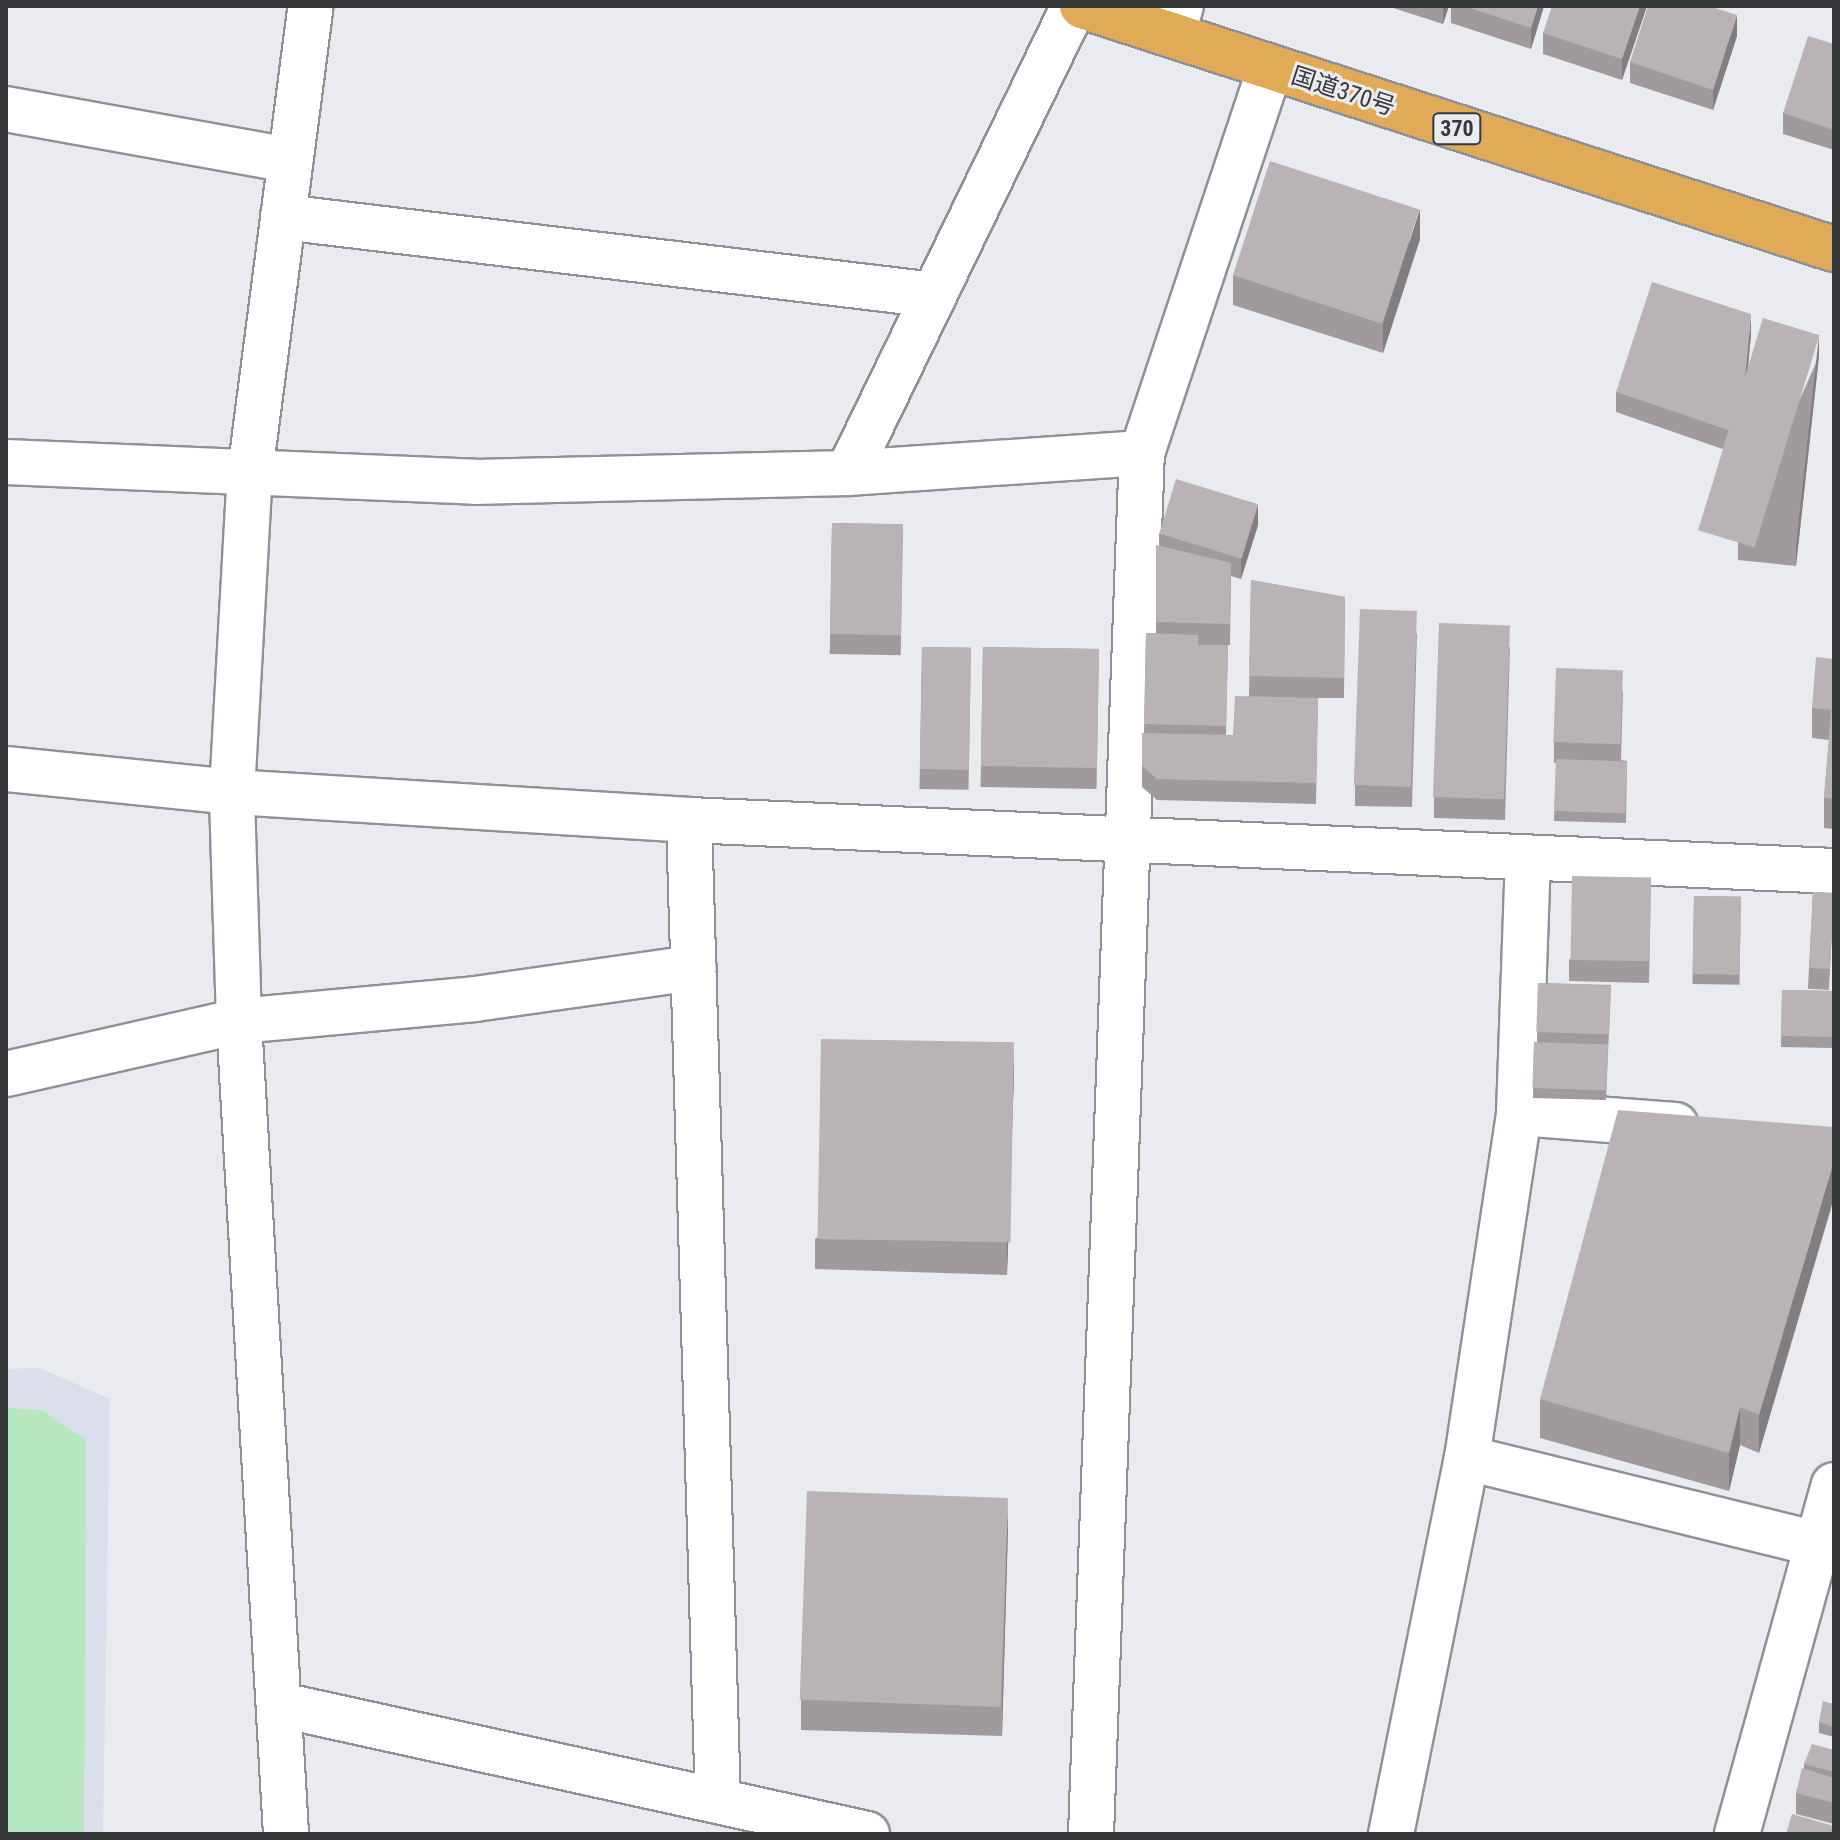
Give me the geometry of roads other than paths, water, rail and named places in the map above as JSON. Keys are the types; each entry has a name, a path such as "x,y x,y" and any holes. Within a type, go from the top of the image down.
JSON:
{"highway":[{"name":"国道370号","path":"1082,6 1177,20 1270,69 1834,249"}],"street":[{"path":"286,1834 281,1705 239,1021 232,792 250,473 311,6"},
{"path":"848,473 1074,6"},
{"path":"1091,1834 1123,839 1142,453 1270,69"},
{"path":"6,109 290,160"},
{"path":"283,217 934,295"},
{"path":"6,462 476,482 848,473 1142,453"},
{"path":"6,769 232,792 689,820 1834,871"},
{"path":"689,820 718,1801"},
{"path":"1391,1834 1467,1458 1519,1113 1528,858"},
{"path":"6,1074 239,1021 475,999 694,968"},
{"path":"1519,1113 1724,1128"},
{"path":"1467,1458 1818,1544"},
{"path":"1737,1834 1834,1485"},
{"path":"281,1705 867,1834"}]}
